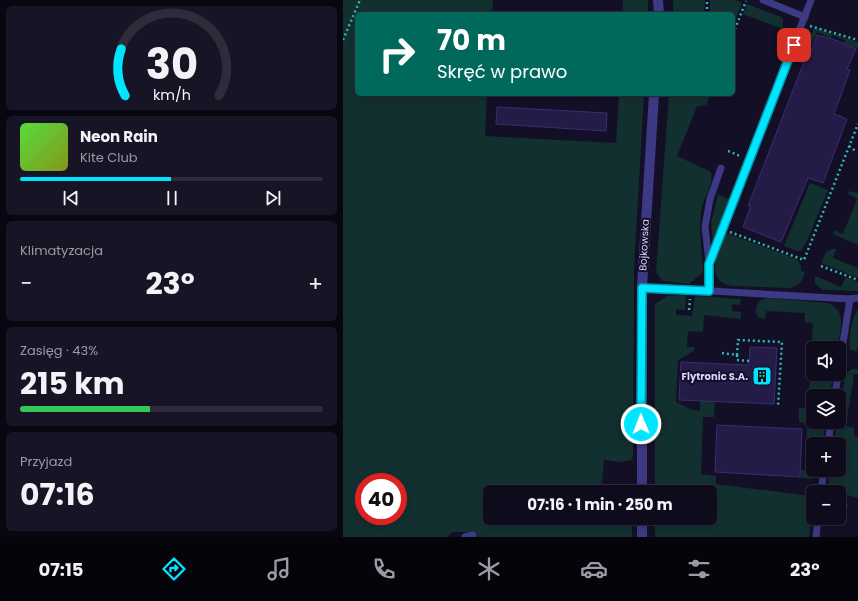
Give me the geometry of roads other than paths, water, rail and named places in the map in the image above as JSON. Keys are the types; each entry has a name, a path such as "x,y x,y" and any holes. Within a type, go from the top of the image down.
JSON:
{"street":[{"path":"658,0 659,12"},
{"name":"Bojkowska","path":"642,485 642,288 654,96"},
{"path":"642,525 642,537"}],"lane":[{"path":"763,0 805,17"},
{"path":"709,264 811,0"},
{"path":"709,291 709,264 705,227 710,199 721,168"},
{"path":"642,288 850,299 858,298"},
{"path":"843,341 850,299"},
{"path":"816,537 817,525"},
{"path":"465,537 473,536"}],"place":[{"name":"Flytronic S.A.","path":"762,376"}]}
